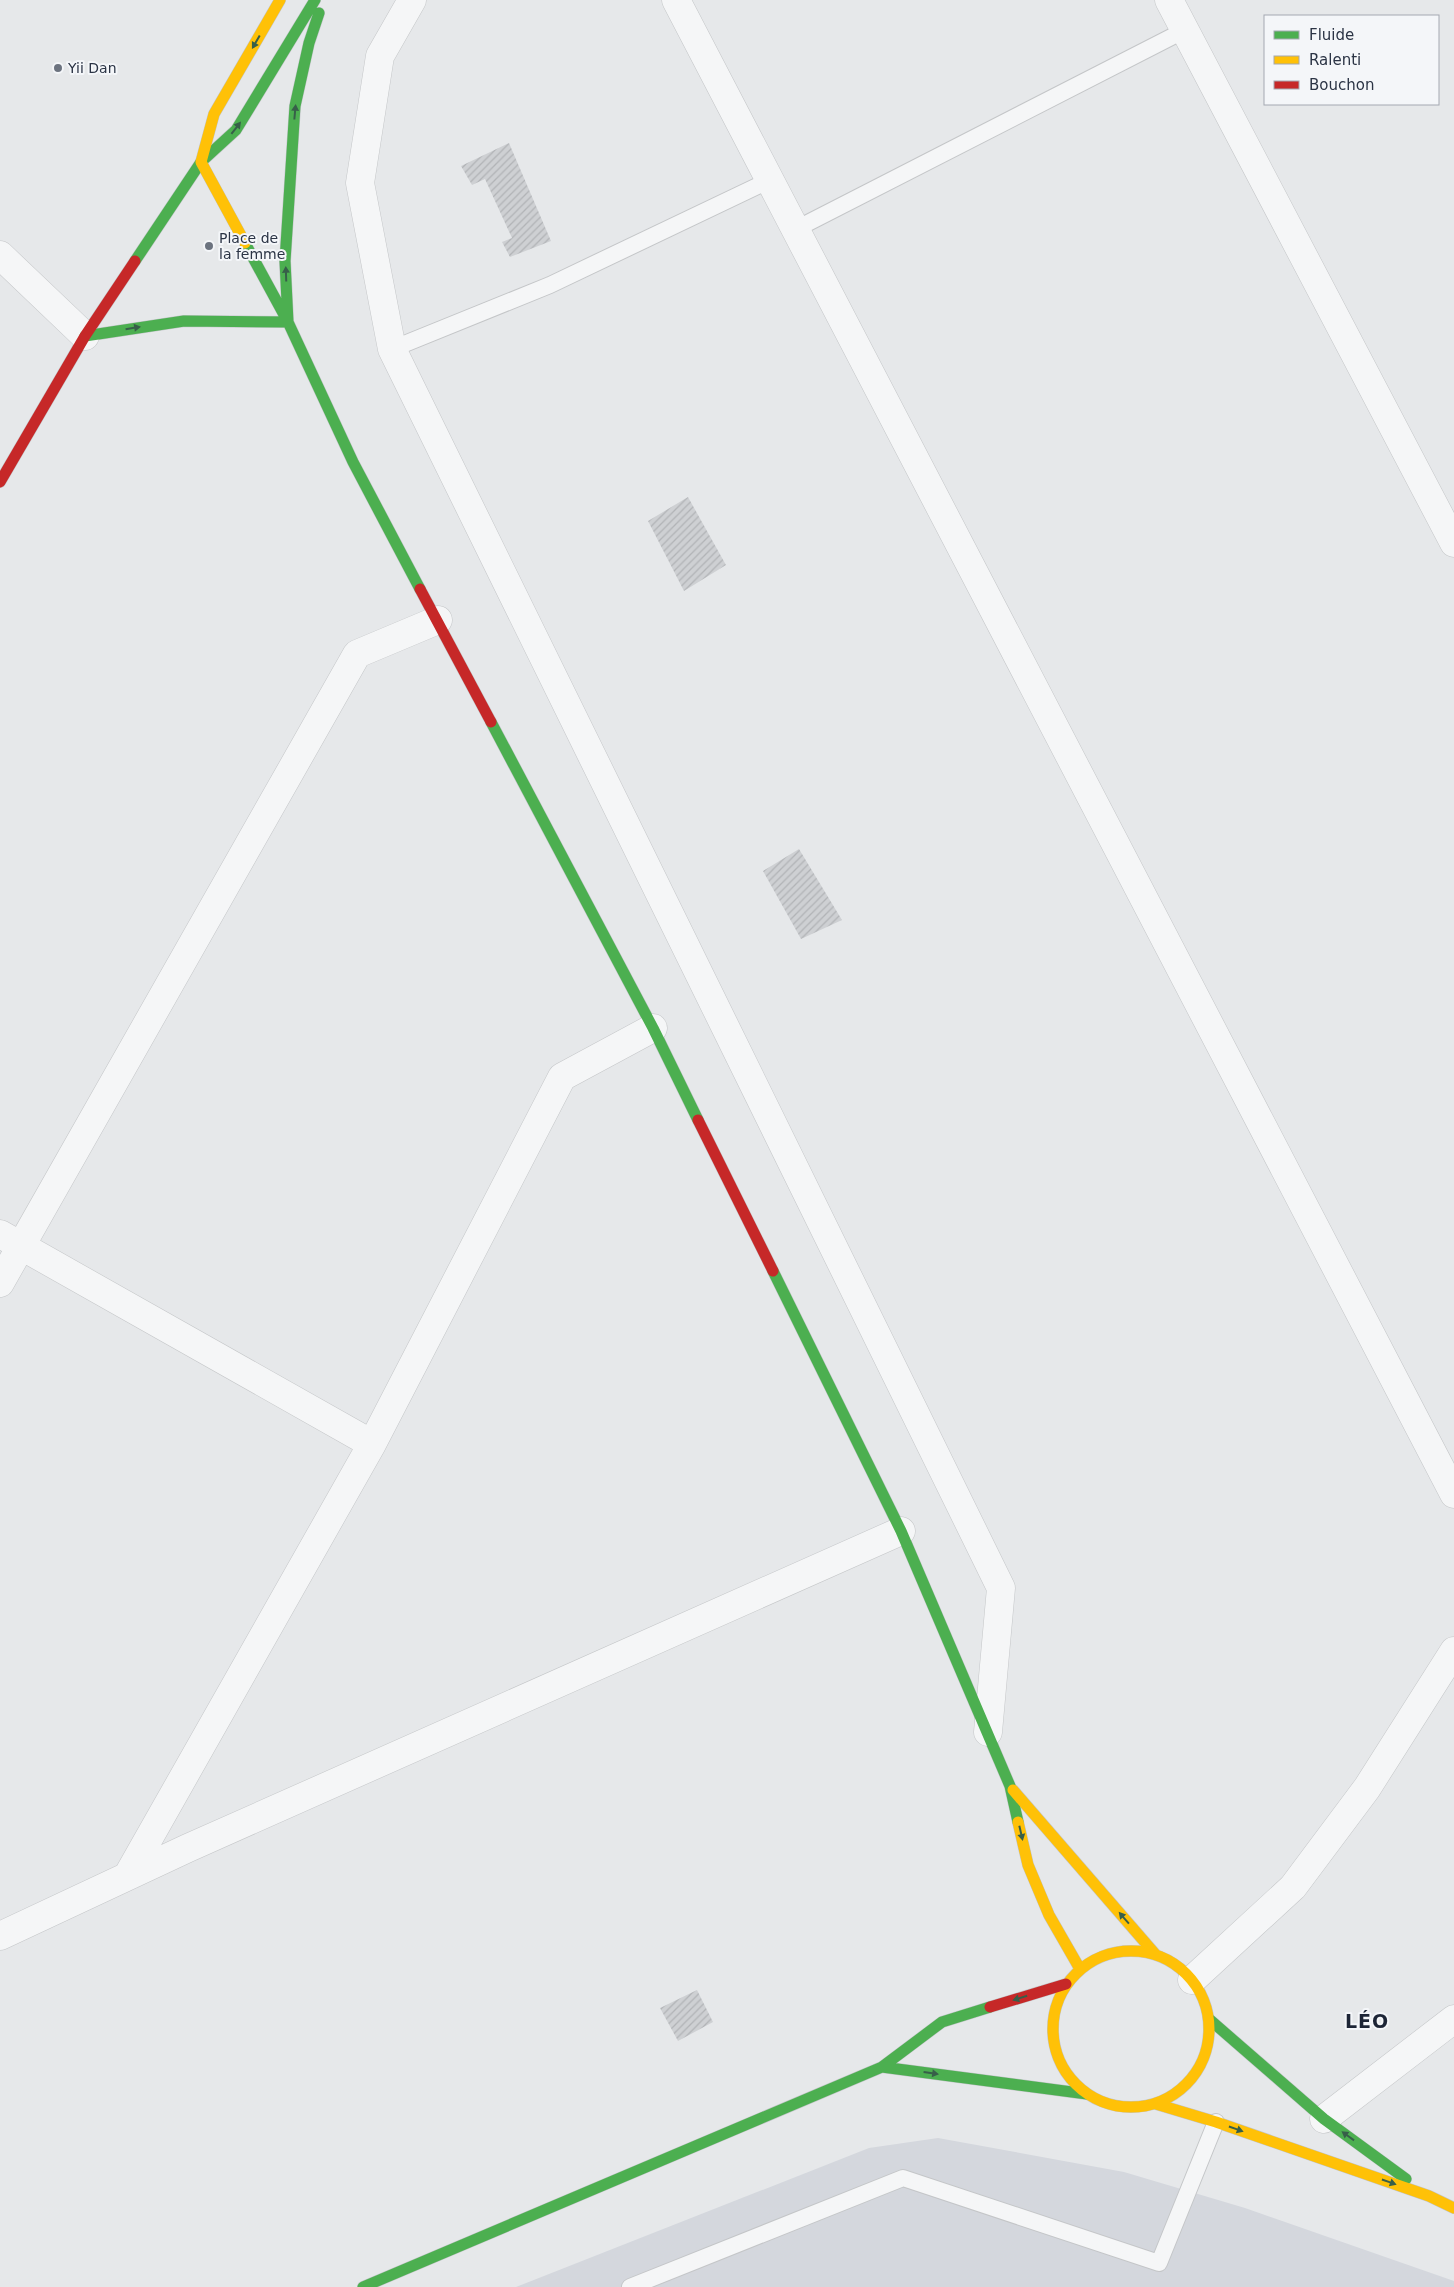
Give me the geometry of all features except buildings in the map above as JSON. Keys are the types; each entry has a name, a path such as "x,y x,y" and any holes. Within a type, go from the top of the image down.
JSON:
{"main road":[{"path":"280,0 214,114 201,162 288,322 353,462 653,1028 901,1531 1010,1786 1028,1865 1049,1915 1080,1969"},
{"path":"0,482 85,336 201,162 236,130 315,0"},
{"path":"288,322 286,261 295,106 309,43 324,0"},
{"path":"85,336 184,321 288,322"},
{"path":"1010,1786 1156,1955"},
{"path":"882,2066 1086,2094 1108,2104 1132,2108 1156,2104 1176,2095 1192,2080 1203,2062 1210,2041 1209,2019 1203,1998 1192,1980 1176,1965 1156,1955 1136,1951 1116,1952 1097,1958 1080,1969 1066,1984 1057,2002 1052,2023 1054,2043 1060,2062 1071,2080 1086,2094"},
{"path":"363,2287 882,2066 942,2022 1066,1984"},
{"path":"1209,2019 1324,2119 1429,2196"},
{"path":"1156,2104 1216,2122 1429,2196 1454,2208"}],"street":[{"path":"412,0 380,56 360,183 392,349 1001,1588 988,1732"},
{"path":"676,0 1454,1494"},
{"path":"1169,0 1454,543"},
{"path":"0,255 85,336"},
{"path":"0,1283 10,1240 357,654 438,620"},
{"path":"128,1875 372,1444 562,1077 653,1028"},
{"path":"10,1240 372,1444"},
{"path":"0,1936 128,1875 901,1531"},
{"path":"1192,1980 1292,1887 1367,1788 1454,1651"},
{"path":"1324,2119 1454,2019"}],"lane":[{"path":"796,229 1185,30"},
{"path":"392,349 550,285 770,180"},
{"path":"630,2287 903,2178 1160,2263 1216,2122"}],"shaded area":[{"path":"938,2138 1124,2172 1245,2208 1454,2281 1454,2287 516,2287 869,2148"}],"traffic: fast":[{"path":"135,261 201,162 236,130 315,0"},
{"path":"85,336 184,321 288,322 285,261 295,106 309,43 319,13"},
{"path":"245,243 288,322 353,462 420,589"},
{"path":"491,722 653,1028 698,1120"},
{"path":"773,1271 901,1531 1010,1786 1018,1822"},
{"path":"363,2287 882,2067 942,2022 990,2007"},
{"path":"1209,2019 1324,2119 1406,2179"},
{"path":"882,2067 1087,2094"}],"traffic: slow":[{"path":"245,243 201,162 214,114 280,0"},
{"path":"1013,1790 1156,1955"},
{"path":"1018,1822 1028,1865 1049,1915 1080,1969"},
{"path":"1123,1951 1139,1951 1154,1954 1168,1960 1181,1968 1192,1979 1206,2006 1209,2029 1208,2044 1200,2066 1192,2079 1181,2090 1154,2104 1139,2107 1123,2107 1108,2104 1094,2098 1081,2090 1070,2079 1056,2052 1053,2037 1053,2021 1056,2006 1062,1992 1070,1979 1081,1968 1108,1954 1123,1951"},
{"path":"1156,2104 1216,2122 1429,2196 1454,2208"}],"traffic: jam":[{"path":"0,482 85,336 135,261"},
{"path":"420,589 491,722"},
{"path":"698,1120 773,1271"},
{"path":"990,2007 1066,1984"}],"place":[{"name":"Yii Dan","path":"58,68"},
{"name":"Place de la femme","path":"209,246"}],"district":[{"name":"LÉO","path":"1367,2021"}]}
